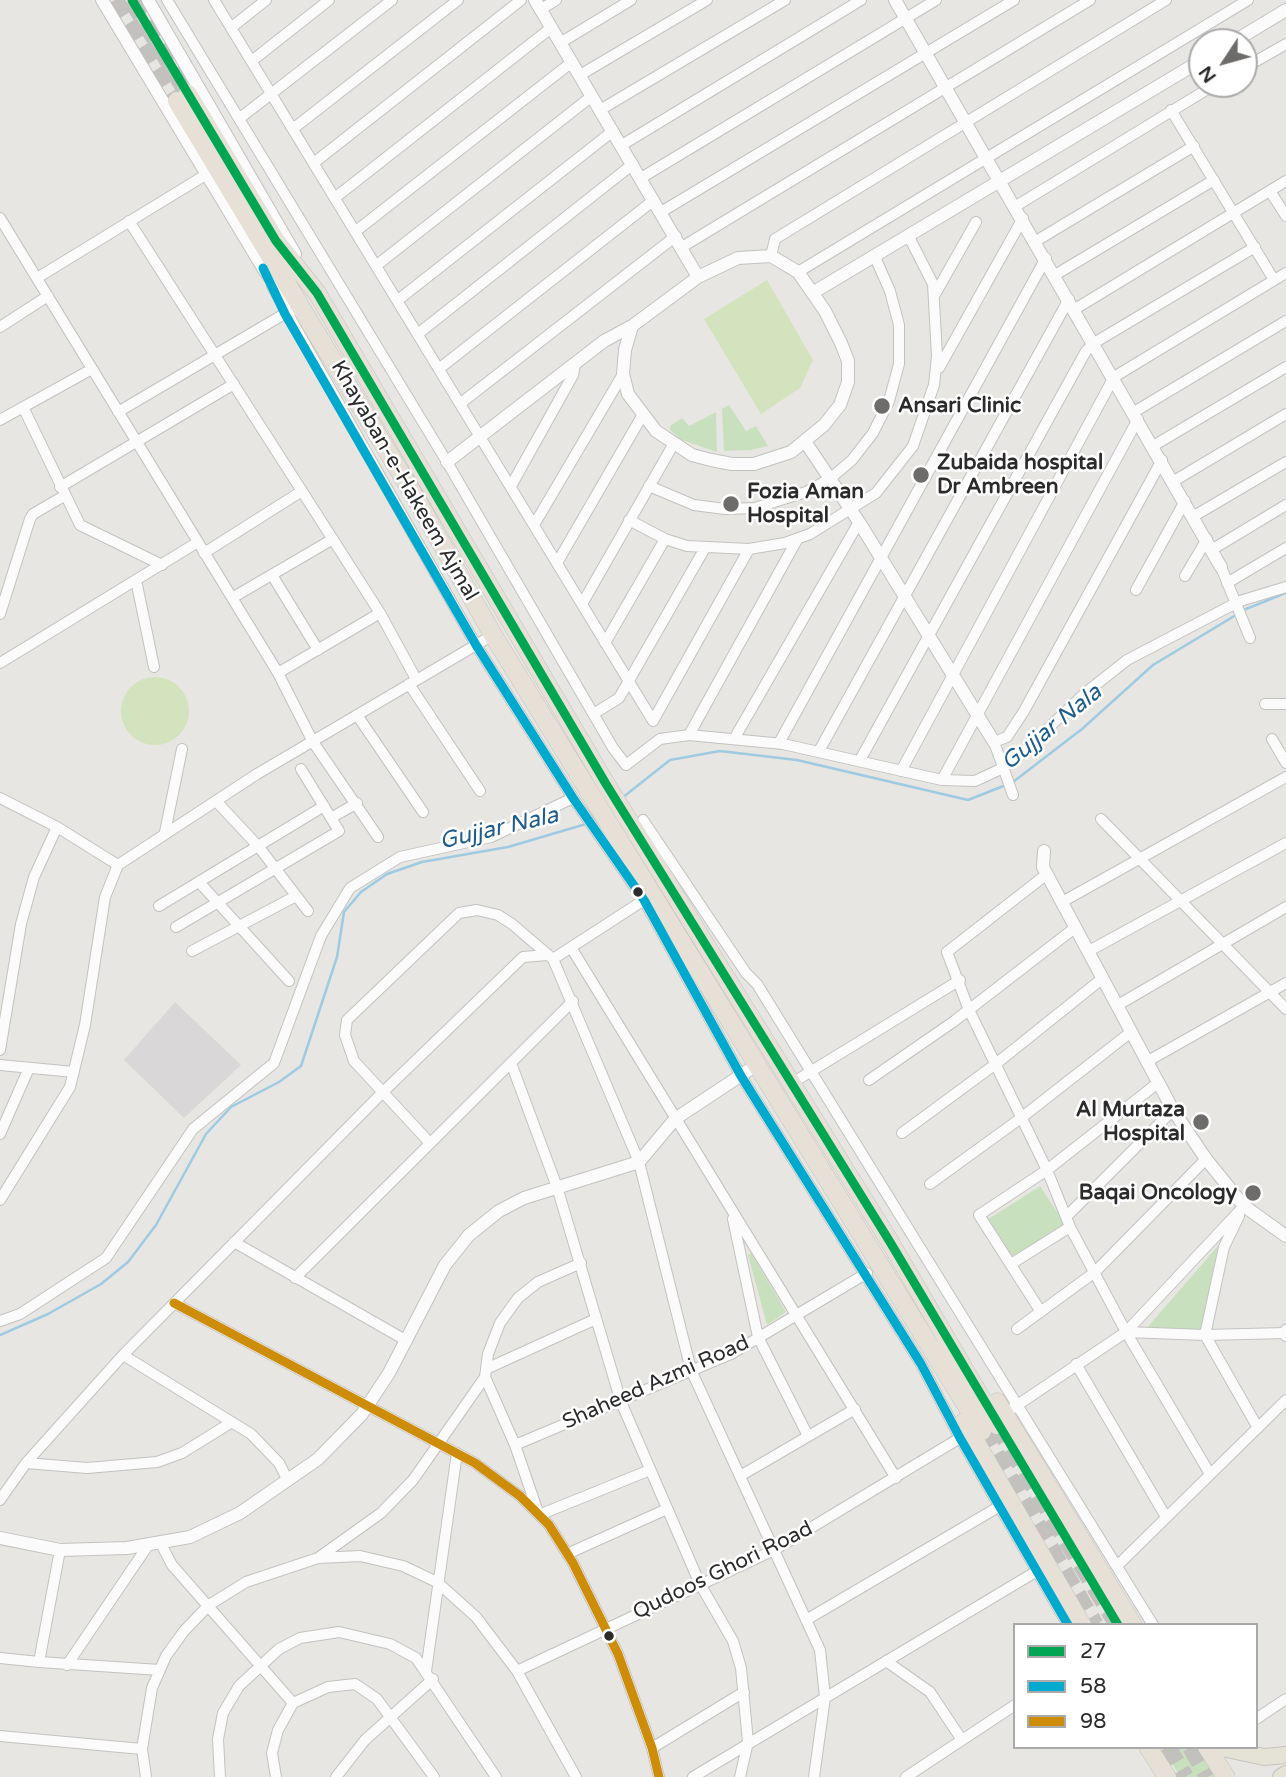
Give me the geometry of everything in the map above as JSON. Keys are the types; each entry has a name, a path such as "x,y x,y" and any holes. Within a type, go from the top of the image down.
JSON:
{"highway":[{"name":"Khayaban-e-Hakeem Ajmal","path":"182,98 276,241 317,293 598,786 493,635 182,98"},
{"path":"598,786 632,827 1000,1419 1132,1623"},
{"path":"632,827 758,1064 903,1303 987,1472 1081,1623"},
{"path":"903,1303 1000,1419"},
{"path":"1150,1749 1167,1777"},
{"path":"1208,1749 1226,1777"}],"main road":[{"path":"1227,1749 1264,1757 1286,1755"},
{"path":"1281,1777 1286,1774"}],"street":[{"path":"102,0 289,311 476,645 573,798 644,900 741,1076 867,1273 960,1438 987,1472 1000,1506 1067,1623"},
{"path":"148,0 317,293"},
{"path":"167,0 447,462 626,765 660,739 689,735 779,743 942,780 975,781 1004,771 1084,694 1127,660 1234,605 1286,587"},
{"path":"214,0 274,94 653,721 749,549"},
{"path":"232,27 266,0"},
{"path":"253,60 329,0"},
{"path":"240,118 393,0"},
{"path":"294,128 458,0"},
{"path":"315,162 521,0"},
{"path":"556,0 538,5 698,277"},
{"path":"560,43 631,0"},
{"path":"580,75 707,0"},
{"path":"600,110 785,0"},
{"path":"622,145 861,0"},
{"path":"895,0 1210,544 1250,638"},
{"path":"641,178 936,0"},
{"path":"661,212 1014,0"},
{"path":"461,403 679,242 1090,0"},
{"path":"771,256 775,239 1166,0"},
{"path":"798,272 1248,0"},
{"path":"1256,28 1286,10"},
{"path":"336,197 551,27"},
{"path":"1258,60 1286,44"},
{"path":"356,230 572,62"},
{"path":"814,292 1188,68"},
{"path":"377,265 592,96"},
{"path":"1016,206 1192,98"},
{"path":"1171,110 1274,280"},
{"path":"398,300 613,131"},
{"path":"1036,241 1194,146"},
{"path":"419,333 633,164"},
{"path":"37,278 207,174"},
{"path":"1055,275 1214,180"},
{"path":"819,751 1072,304 1286,181"},
{"path":"1270,191 1286,216"},
{"path":"440,368 654,200"},
{"path":"935,374 1023,218"},
{"path":"130,221 380,613 412,681 480,791"},
{"path":"934,296 976,222"},
{"path":"2,223 278,673 313,742 378,837"},
{"path":"629,520 664,539 705,548 749,549 798,538 852,510 876,493 913,446 924,420 935,374 933,284 908,235"},
{"path":"860,760 1086,351 1094,343 1255,247"},
{"path":"649,486 694,505 725,509 778,503 831,478 852,460 873,433 889,401 899,364 899,325 890,291 874,255"},
{"path":"447,462 604,341 632,326 698,277 738,258 771,256 798,272 814,292 841,343 848,361 848,382 839,405 806,443 774,459 732,464 692,454 673,444 642,416 628,394 623,374 625,350 632,326"},
{"path":"779,743 1046,258"},
{"path":"901,771 1114,377 1286,273"},
{"path":"0,327 48,296"},
{"path":"289,311 365,416"},
{"path":"118,412 289,311"},
{"path":"942,780 1136,415 1286,321"},
{"path":"511,486 573,374 575,364"},
{"path":"1153,446 1286,367"},
{"path":"0,420 92,369"},
{"path":"534,524 623,374"},
{"path":"0,614 30,519 62,491 234,384"},
{"path":"24,409 80,525 162,565"},
{"path":"1174,481 1286,414"},
{"path":"557,563 642,416"},
{"path":"806,443 852,510 994,742 1013,795"},
{"path":"582,604 673,444"},
{"path":"994,742 1007,737 1024,711 1162,460"},
{"path":"1194,516 1286,462"},
{"path":"204,552 302,491"},
{"path":"1136,590 1185,501"},
{"path":"1185,576 1210,544 1286,505"},
{"path":"734,739 859,522"},
{"path":"689,735 798,538"},
{"path":"232,598 333,539"},
{"path":"605,643 664,539"},
{"path":"0,663 198,542"},
{"path":"595,713 619,698 705,548"},
{"path":"1227,583 1286,548"},
{"path":"272,575 318,650"},
{"path":"136,580 154,667"},
{"path":"278,673 380,613"},
{"path":"0,1200 69,1087 85,1025 105,897 118,865 165,832 412,681 493,635"},
{"path":"1265,705 1286,704"},
{"path":"357,715 423,812"},
{"path":"1272,739 1285,760"},
{"path":"165,832 182,749"},
{"path":"176,927 339,831 301,769"},
{"path":"1062,902 1286,777"},
{"path":"0,798 57,827 118,865"},
{"path":"0,1321 20,1314 106,1258 193,1129 274,1063 321,936 349,888 400,857 491,837 573,798"},
{"path":"216,801 258,846 308,911"},
{"path":"331,818 357,803"},
{"path":"159,906 324,806"},
{"path":"1101,819 1286,1009"},
{"path":"0,1050 5,987 21,924 34,877 57,827"},
{"path":"632,827 757,984 812,1072 1000,1419 1118,1565 1152,1623"},
{"path":"1089,951 1286,843"},
{"path":"1044,851 1043,867 1173,1110 1206,1159 1244,1206 1286,1236"},
{"path":"1047,874 947,952 960,980 969,1010 1047,1170 1068,1222 1126,1332 1210,1474"},
{"path":"199,882 289,981"},
{"path":"192,951 296,896"},
{"path":"0,1500 26,1463 123,1355 383,1092 523,957 550,957 572,949 644,900"},
{"path":"1118,1005 1286,907"},
{"path":"429,1142 354,1061 345,1035 347,1020 459,913 477,910 498,915 512,923 550,957 573,1001 639,1162 691,1370 820,1650 825,1697 814,1777"},
{"path":"869,1080 969,1010 1076,927"},
{"path":"572,949 896,1478"},
{"path":"902,1133 997,1063 1103,978"},
{"path":"792,1083 960,980"},
{"path":"1148,1061 1286,983"},
{"path":"295,1278 573,1001"},
{"path":"930,1184 1021,1118 1131,1032"},
{"path":"511,1063 557,1186 621,1402 701,1584 733,1641 744,1692 748,1741 740,1777"},
{"path":"0,1538 60,1550 127,1548 155,1544 215,1526 288,1481 346,1433 366,1407 407,1341 445,1265 469,1235 499,1211 557,1186 639,1162 676,1119 758,1064"},
{"path":"0,1065 74,1072"},
{"path":"0,1134 29,1068"},
{"path":"1041,1312 979,1214 1047,1170 1159,1083"},
{"path":"1011,1264 1068,1222 1173,1110"},
{"path":"1017,1329 1095,1272 1206,1159"},
{"path":"1000,1419 1126,1332 1244,1206"},
{"path":"1244,1206 1224,1247 1205,1335 1258,1428"},
{"path":"731,1209 758,1337 808,1436"},
{"path":"234,1242 407,1341"},
{"path":"539,1516 486,1373 488,1354 500,1323 518,1298 538,1282 581,1263"},
{"name":"Shaheed Azmi Road","path":"515,1446 731,1354 867,1273"},
{"path":"174,1303 457,1453 511,1490 539,1516 567,1554 618,1654 652,1748 659,1777"},
{"path":"146,1777 142,1749 152,1688 184,1631 209,1605 246,1583 318,1558 381,1513 413,1480 486,1373 596,1319"},
{"path":"1126,1332 1205,1335 1286,1333"},
{"path":"123,1355 232,1422 264,1447 279,1464 288,1481"},
{"path":"1076,1364 1167,1517"},
{"path":"1118,1565 1286,1401"},
{"path":"740,1476 855,1409"},
{"path":"26,1463 61,1469 112,1468 157,1462 182,1453 232,1422"},
{"name":"Qudoos Ghori Road","path":"517,1671 774,1550 960,1438"},
{"path":"336,1777 365,1741 429,1675 438,1582 457,1453"},
{"path":"539,1516 650,1470"},
{"path":"806,1620 1000,1506"},
{"path":"567,1554 667,1509"},
{"path":"155,1544 293,1703"},
{"path":"67,1665 155,1544"},
{"path":"39,1662 60,1550"},
{"path":"318,1558 360,1556 402,1566 438,1582 476,1617 517,1671 576,1777"},
{"path":"693,1777 748,1741 1037,1571"},
{"path":"220,1777 218,1740 223,1713 239,1686 259,1664 300,1638 339,1632 390,1644 416,1658 496,1777"},
{"path":"0,1658 160,1670"},
{"path":"886,1661 929,1692 962,1740"},
{"path":"276,1777 272,1753 293,1703 328,1687 355,1684 377,1699 391,1715 434,1777"},
{"path":"652,1748 744,1692"},
{"path":"1258,1718 1286,1699"},
{"path":"906,1777 1013,1705"},
{"path":"0,1735 142,1749"}],"shaded area":[{"path":"175,1002 241,1065 184,1118 124,1060"}],"green space":[{"path":"767,280 813,360 800,388 761,414 704,319"},
{"path":"729,405 746,431 756,426 768,446 724,451 722,409"},
{"path":"716,412 717,452 682,440 670,430 670,426 682,418 689,426"},
{"path":"155,677 168,680 179,687 186,698 189,711 186,724 179,735 168,742 155,745 142,742 131,735 124,724 121,711 124,698 131,687 142,680"},
{"path":"1040,1186 1065,1224 1012,1258 987,1220"},
{"path":"1218,1246 1201,1330 1145,1330"},
{"path":"751,1253 786,1312 767,1325 748,1255"},
{"path":"1164,1749 1200,1749 1219,1777 1180,1777"}],"waterway":[{"name":"Gujjar Nala","path":"1241,611 1286,593"},
{"name":"Gujjar Nala","path":"1013,782 1082,729 1153,665 1236,615"},
{"name":"Gujjar Nala","path":"622,798 670,760 720,751 797,760 968,800 1006,785"},
{"name":"Gujjar Nala","path":"0,1335 48,1314 101,1284 128,1262 156,1225 206,1134 231,1107 279,1082 301,1066 337,957 344,912 361,892 387,874 422,862 508,847 586,824"}],"tunnel":[{"path":"115,0 177,101"},
{"path":"132,0 188,94"},
{"path":"997,1425 1117,1623"},
{"path":"982,1431 1094,1623"},
{"path":"1168,1749 1185,1777"},
{"path":"1192,1749 1208,1777"}],"transit line":[{"name":"27","path":"132,0 276,241 317,293 606,784 890,1242 1117,1623"},
{"name":"58","path":"263,268 285,314 476,645 573,798 644,900 741,1076 921,1364 960,1438 1067,1623"},
{"name":"98","path":"174,1303 475,1463 520,1496 549,1525 573,1563 618,1654 652,1748 659,1777"}],"place":[{"name":"Ansari Clinic","path":"882,406"},
{"name":"Zubaida hospital Dr Ambreen","path":"921,475"},
{"name":"Fozia Aman Hospital","path":"731,504"},
{"name":"Al Murtaza Hospital","path":"1201,1122"},
{"name":"Baqai Oncology","path":"1253,1193"}]}
